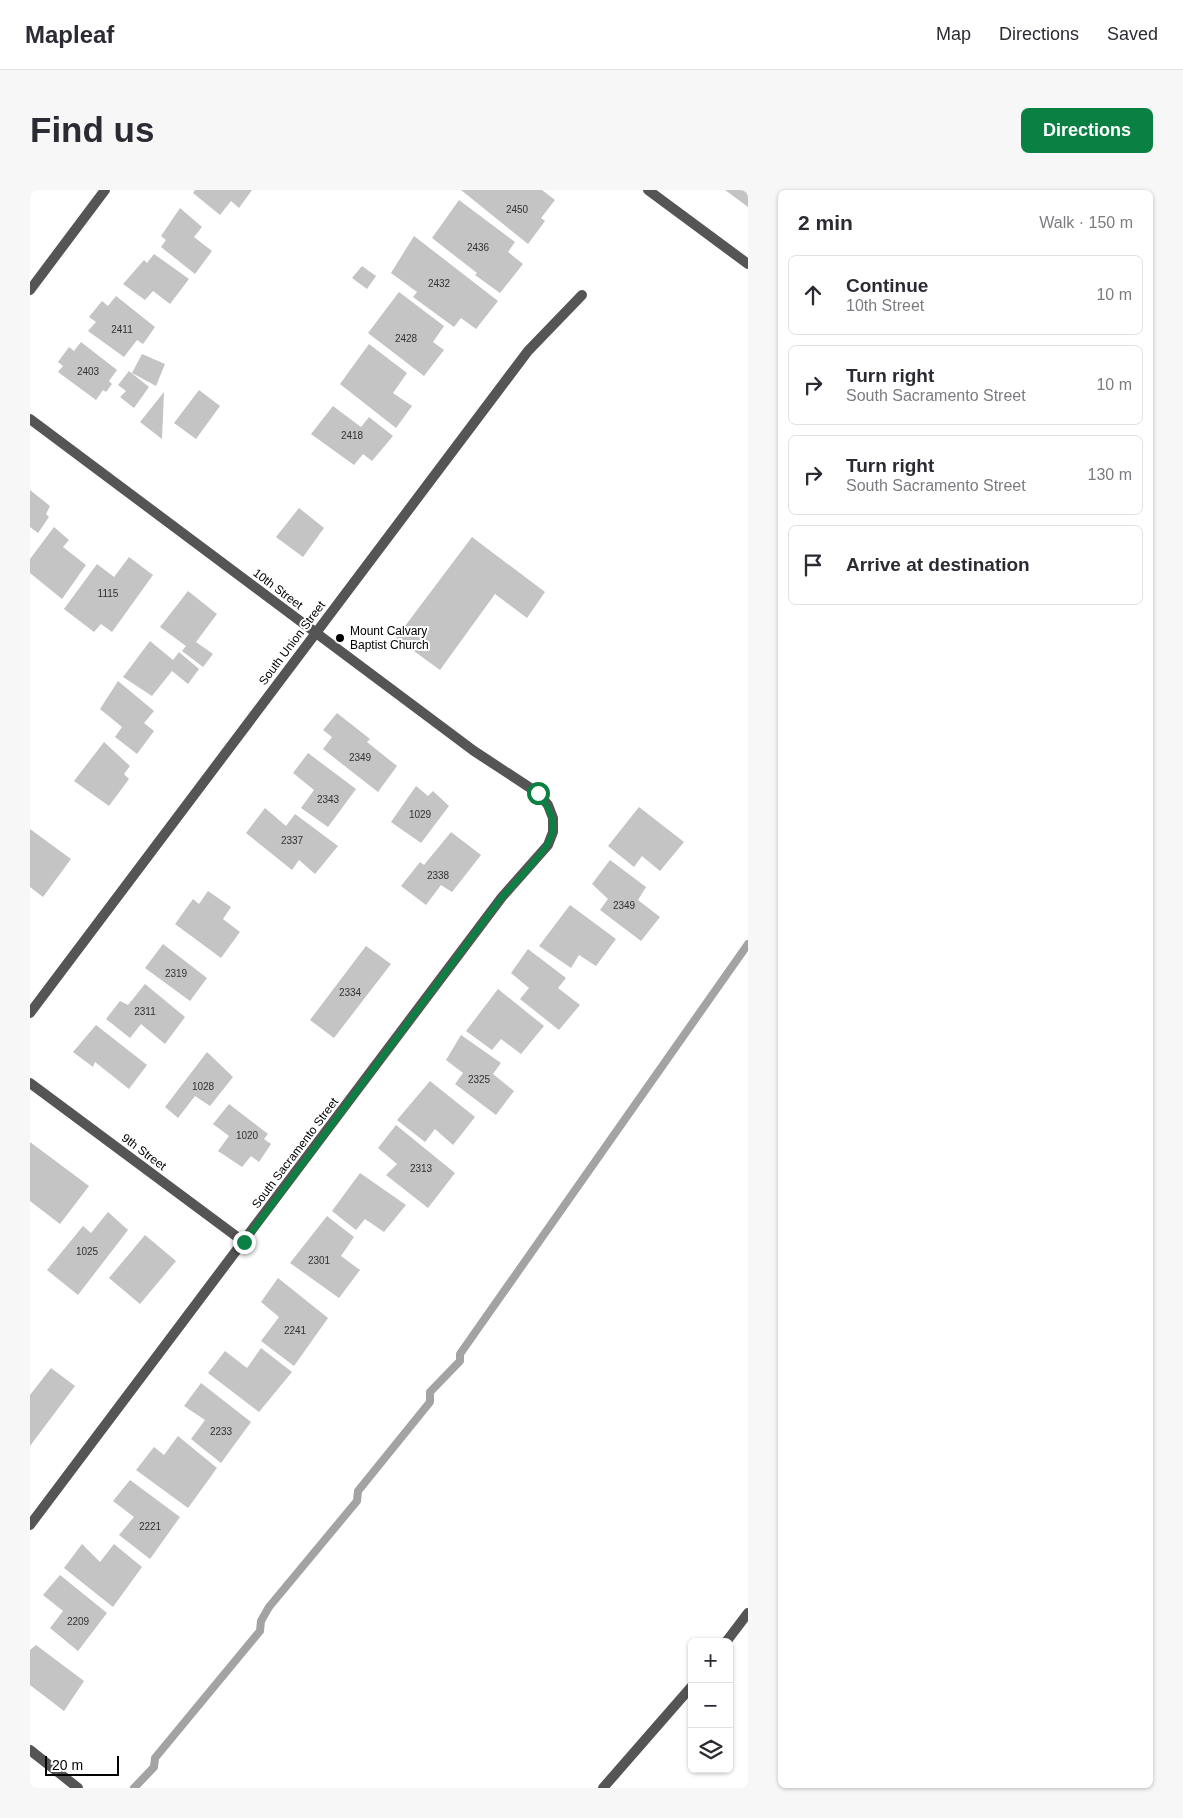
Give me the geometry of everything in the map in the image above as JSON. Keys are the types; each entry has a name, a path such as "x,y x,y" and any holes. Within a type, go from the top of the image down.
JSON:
{"street":[{"path":"30,290 105,190"},
{"path":"648,190 748,264"},
{"name":"South Union Street","path":"30,1013 528,351 582,295"},
{"name":"10th Street","path":"30,419 474,751 538,793 548,805 553,818"},
{"name":"South Sacramento Street","path":"30,1525 502,897 548,845 553,832 553,818"},
{"name":"9th Street","path":"30,1083 244,1242"},
{"path":"729,1638 748,1613"},
{"path":"603,1788 688,1691"},
{"path":"30,1750 78,1788"}],"building":[{"path":"195,190 252,190 239,208 231,201 220,215 193,193"},
{"path":"461,190 542,190 555,200 541,218 545,221 528,244"},
{"path":"725,190 748,190 748,207"},
{"path":"459,200 515,242 508,252 523,264 500,293 475,275 477,273 432,238"},
{"path":"180,208 202,227 194,237 212,251 195,274 161,247 166,240 161,236"},
{"path":"414,236 498,301 476,329 461,318 454,327 413,297 417,292 391,273"},
{"path":"154,254 189,279 170,304 153,291 145,300 123,284 144,260 147,263"},
{"path":"362,266 376,276 367,289 352,278"},
{"path":"399,292 444,326 433,342 444,350 424,376 368,333"},
{"path":"116,296 155,327 143,344 137,340 124,357 88,331 96,322 89,317 102,301 108,306"},
{"path":"81,342 117,370 109,381 112,384 106,392 103,390 96,400 58,372 63,366 58,362 69,347 74,351"},
{"path":"369,344 407,373 393,393 412,406 396,428 340,384"},
{"path":"142,354 165,364 156,386 132,373"},
{"path":"129,371 149,387 134,408 120,397 126,391 118,385"},
{"path":"199,390 220,406 196,439 174,423"},
{"path":"164,392 162,439 140,422"},
{"path":"333,406 361,427 369,417 393,436 372,461 363,454 354,465 311,434"},
{"path":"30,490 50,506 46,514 49,517 38,533 30,527"},
{"path":"299,508 324,528 303,557 276,537"},
{"path":"54,527 69,540 63,547 86,565 62,599 30,573 30,559"},
{"path":"472,537 545,592 527,618 495,594 440,670 396,638"},
{"path":"129,557 153,575 112,632 101,624 94,632 64,609 97,564 114,577"},
{"path":"188,591 217,614 196,642 213,654 203,667 182,651 186,646 160,627"},
{"path":"150,641 173,660 179,652 199,669 188,684 172,671 152,696 123,677"},
{"path":"118,681 154,711 144,723 154,731 137,754 115,737 122,727 100,709"},
{"path":"337,713 370,739 367,742 397,766 378,792 323,749 332,737 323,730"},
{"path":"104,742 130,766 124,774 129,779 109,806 74,781"},
{"path":"308,753 356,789 328,827 301,808 314,790 293,773"},
{"path":"416,786 428,796 433,791 449,806 421,843 391,822"},
{"path":"639,807 684,842 660,871 642,856 634,867 608,846"},
{"path":"265,808 286,826 295,814 338,846 315,874 299,860 292,870 246,833"},
{"path":"30,829 71,859 43,897 30,887"},
{"path":"451,832 481,855 452,892 441,885 426,905 401,886 420,862 424,865"},
{"path":"610,860 646,887 638,900 660,917 641,941 600,910 608,899 592,884"},
{"path":"208,891 231,907 223,919 240,932 221,958 175,924 193,899 199,904"},
{"path":"570,905 616,939 596,966 579,955 571,968 539,946"},
{"path":"163,944 207,978 190,1001 145,968"},
{"path":"366,946 391,964 334,1038 310,1020"},
{"path":"528,949 566,978 558,988 580,1005 559,1030 520,999 529,988 511,973"},
{"path":"145,984 185,1017 165,1044 141,1024 130,1038 106,1019 120,1001 128,1005"},
{"path":"498,989 544,1026 521,1054 501,1039 492,1050 466,1031"},
{"path":"96,1025 147,1065 129,1089 95,1062 93,1067 73,1052"},
{"path":"461,1035 501,1063 493,1074 514,1091 496,1115 455,1084 463,1073 446,1060"},
{"path":"207,1052 233,1077 210,1106 195,1096 178,1118 165,1107"},
{"path":"430,1081 475,1117 453,1145 435,1129 425,1142 397,1120"},
{"path":"229,1104 268,1134 264,1139 271,1144 259,1162 251,1156 242,1167 218,1151 229,1136 213,1124"},
{"path":"396,1125 455,1173 428,1208 386,1175 397,1164 378,1148"},
{"path":"30,1142 89,1186 60,1224 30,1201"},
{"path":"360,1173 406,1205 384,1232 365,1219 356,1230 332,1211"},
{"path":"108,1212 128,1230 78,1295 47,1270 83,1226 91,1233"},
{"path":"327,1216 354,1237 341,1256 360,1270 339,1298 290,1263"},
{"path":"145,1235 176,1261 140,1304 109,1278"},
{"path":"278,1278 328,1318 294,1366 261,1341 279,1317 261,1302"},
{"path":"261,1348 292,1372 259,1412 208,1373 225,1351 247,1368"},
{"path":"51,1368 75,1386 30,1446 30,1395"},
{"path":"201,1383 251,1422 221,1463 191,1439 205,1420 184,1406"},
{"path":"178,1436 217,1468 188,1508 136,1470 154,1447 164,1455"},
{"path":"130,1480 180,1517 150,1559 119,1535 134,1517 113,1501"},
{"path":"82,1544 100,1562 114,1544 142,1567 113,1607 64,1568"},
{"path":"60,1575 107,1613 78,1651 50,1628 63,1611 43,1595"},
{"path":"36,1645 84,1681 64,1711 30,1685 30,1650"}],"waterway":[{"path":"134,1788 154,1767 155,1758 260,1631 261,1621 269,1607 357,1501 358,1491 430,1402 430,1392 460,1361 460,1354 748,944"}],"place":[{"name":"Mount Calvary Baptist Church","path":"340,638"}],"route":[{"path":"244,1242 502,897 548,845 553,832 553,818 548,805 538,793"}]}
